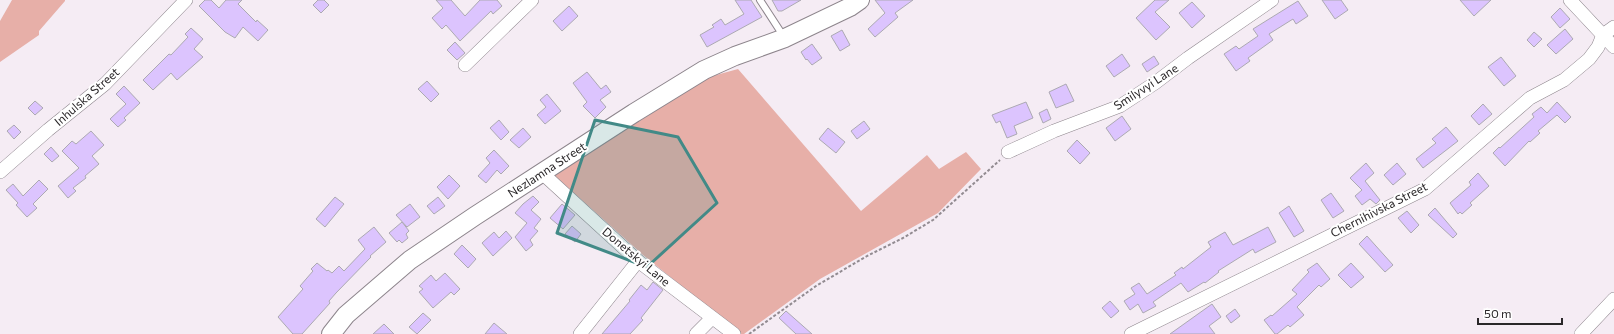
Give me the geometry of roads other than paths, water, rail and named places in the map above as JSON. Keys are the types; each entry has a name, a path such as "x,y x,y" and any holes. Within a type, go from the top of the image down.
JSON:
{"street":[{"name":"Inhulska Street","path":"0,172 48,130 105,84 186,0"},
{"path":"466,65 532,0"},
{"name":"Nezlamna Street","path":"331,334 346,315 410,260 634,113 704,70 735,56 784,38 850,7 860,0"},
{"name":"Smilyvyi Lane","path":"1008,152 1054,131 1120,106 1272,0"},
{"path":"1570,0 1614,47"},
{"name":"Chernihivska Street","path":"1131,334 1425,189 1530,98 1564,80 1589,59 1598,47 1603,35 1614,27"},
{"name":"Donetskyi Lane","path":"542,173 638,261 734,334"},
{"path":"580,334 638,261"},
{"path":"1581,334 1614,300"},
{"path":"696,334 712,318"}],"lane":[{"path":"760,0 784,38"}]}
